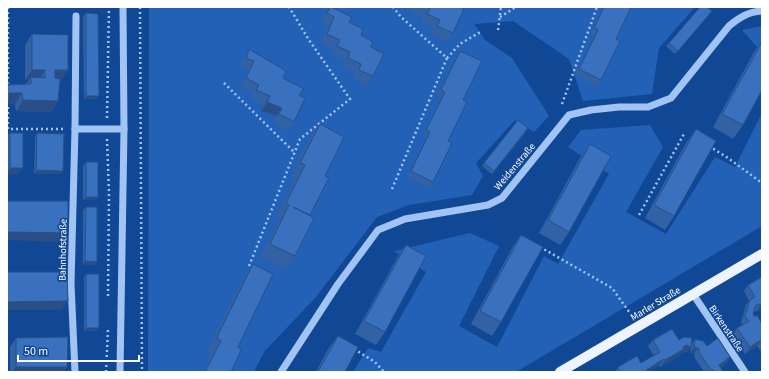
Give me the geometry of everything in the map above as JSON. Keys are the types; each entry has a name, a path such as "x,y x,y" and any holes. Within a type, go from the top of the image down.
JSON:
{"main road":[{"name":"Marler Straße","path":"560,372 762,254"}],"street":[{"path":"120,372 124,129 123,7"},
{"name":"Weidenstraße","path":"281,372 338,284 378,230 405,219 488,205 502,198 569,115 591,110 648,107 671,98 729,26 740,17 752,12 762,11"},
{"name":"Bahnhofstraße","path":"75,372 71,284 76,16"},
{"path":"75,129 124,129"},
{"name":"Birkenstraße","path":"693,294 745,372"}],"path":[{"path":"8,7 8,90"},
{"path":"108,7 106,129 109,193 108,302"},
{"path":"140,7 142,372"},
{"path":"249,266 300,139 350,99 309,40 289,7"},
{"path":"393,7 401,17 447,58"},
{"path":"498,30 501,7"},
{"path":"500,17 516,7"},
{"path":"562,104 597,7"},
{"path":"392,189 447,58 460,44 482,31"},
{"path":"224,83 295,153"},
{"path":"8,107 8,129 75,129"},
{"path":"639,215 685,132"},
{"path":"706,144 762,183"},
{"path":"540,247 612,288 630,312 638,327"},
{"path":"106,372 108,325"},
{"path":"351,347 375,362 384,372"}],"shaded area":[{"path":"149,7 695,7 659,48 652,94 583,101 569,59 513,21 474,24 485,40 512,58 549,116 534,132 515,120 476,163 483,176 472,195 409,205 377,217 316,297 264,352 254,372 148,372"},
{"path":"762,26 762,50 756,46 742,30"},
{"path":"762,113 762,226 516,372 353,372 368,348 381,352 426,272 394,251 470,233 499,246 459,326 497,347 544,256 558,264 609,174 568,147 581,130 650,125 663,147 626,212 666,234 715,157 735,167"}],"building":[{"path":"330,7 352,17 349,22 363,29 361,35 373,42 371,47 384,54 373,76 359,70 361,64 348,58 350,52 337,46 340,40 327,34 334,17 327,13"},
{"path":"427,7 460,7 464,9 453,33 437,26 440,20 427,14 430,8"},
{"path":"604,7 631,7 616,39 620,41 601,80 579,69 598,30 594,28"},
{"path":"700,7 707,7 712,11 678,51 669,43"},
{"path":"86,13 98,14 99,96 86,96"},
{"path":"32,34 68,35 68,70 55,70 55,78 60,79 58,101 23,100 22,93 9,93 9,101 7,101 7,78 8,85 31,84 31,77 45,78 45,70 32,70"},
{"path":"762,42 762,90 743,125 722,114"},
{"path":"249,49 286,71 283,78 304,89 299,95 305,98 294,122 279,114 282,108 267,102 270,96 256,90 259,85 246,78 254,61 246,58"},
{"path":"460,51 482,61 463,100 467,102 448,141 452,143 433,182 411,171 430,132 426,130 445,92 441,90"},
{"path":"518,120 528,128 494,171 484,163"},
{"path":"320,124 344,137 325,176 329,178 310,215 293,207 314,218 295,256 270,244 289,205 286,203 305,165 300,163"},
{"path":"696,129 716,141 674,216 654,205"},
{"path":"10,133 23,133 23,168 10,168"},
{"path":"37,133 64,134 63,171 36,170"},
{"path":"590,144 611,156 569,232 548,220"},
{"path":"86,162 98,162 98,197 86,197"},
{"path":"7,201 68,201 68,233 7,232"},
{"path":"86,207 97,207 97,262 85,261"},
{"path":"521,235 543,247 501,322 480,311"},
{"path":"406,245 426,256 385,332 364,321"},
{"path":"253,264 273,274 238,347 241,350 231,372 205,372 221,341 217,338 220,331"},
{"path":"7,272 67,272 68,301 7,302"},
{"path":"86,274 99,274 99,328 86,328"},
{"path":"762,277 762,304 756,305 753,314 755,317 757,315 762,324 762,341 761,340 750,347 737,328 749,321 745,316 750,300 755,297 748,285"},
{"path":"672,329 679,340 684,337 692,338 691,347 686,345 683,347 684,349 646,370 647,372 620,372 618,367 637,356 641,363 660,352 653,340"},
{"path":"338,336 358,347 345,372 318,372"},
{"path":"68,337 67,367 16,367 16,338"},
{"path":"718,338 730,357 719,365 723,372 714,372 712,369 711,370 698,351 700,350 694,347 695,339 703,341 707,346"}]}
